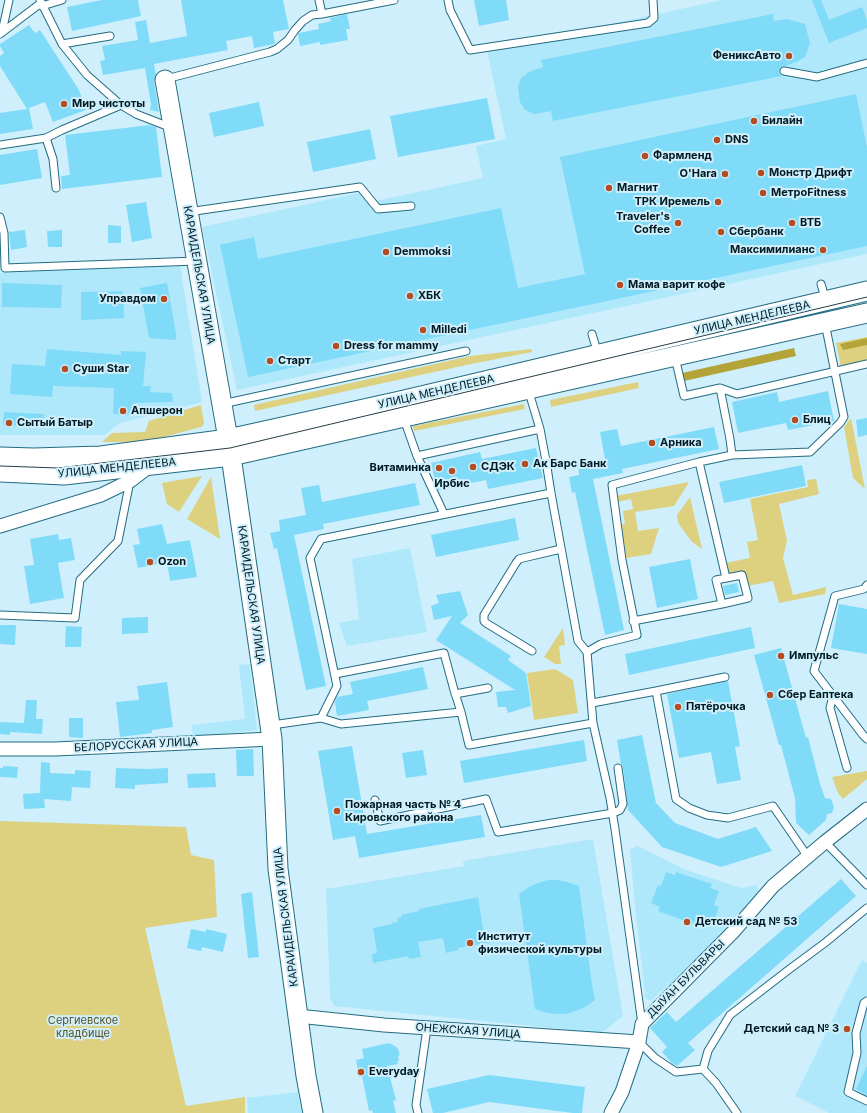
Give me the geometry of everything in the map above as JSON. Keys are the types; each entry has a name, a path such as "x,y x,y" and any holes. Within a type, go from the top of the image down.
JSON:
{"main road":[{"name":"КАРАИДЕЛЬСКАЯ УЛИЦА","path":"165,80 230,447 271,732 278,869 306,1076 313,1113"},
{"name":"УЛИЦА МЕНДЕЛЕЕВА","path":"230,447 400,401 598,355 824,292 867,291"},
{"name":"УЛИЦА МЕНДЕЛЕЕВА","path":"0,472 64,475 153,457 230,447 404,417 867,313"},
{"name":"УЛИЦА МЕНДЕЛЕЕВА","path":"0,457 153,457"}],"street":[{"path":"0,526 101,495 130,481 153,457"},
{"name":"БЕЛОРУССКАЯ УЛИЦА","path":"0,749 55,749 271,732"},
{"name":"ДЫУАН БУЛЬВАРЫ","path":"612,1113 622,1092 639,1042 642,1024 733,932 773,886 867,809"},
{"name":"ОНЕЖСКАЯ УЛИЦА","path":"298,1016 377,1025 639,1042"}],"lane":[{"path":"1,33 9,0"},
{"path":"1,33 41,3 62,0"},
{"path":"319,0 322,14"},
{"path":"165,80 277,49 285,43 303,21 312,15 394,0"},
{"path":"448,0 450,10 470,50 648,23 654,18 653,0"},
{"path":"41,3 62,44 87,76 121,105 136,114 174,129"},
{"path":"62,44 110,36"},
{"path":"784,71 817,76 867,63"},
{"path":"0,145 46,138 121,105"},
{"path":"46,138 53,159 56,188"},
{"path":"188,212 360,187 378,209 411,206"},
{"path":"0,217 4,233 5,268 197,261"},
{"path":"587,652 601,644 636,635 622,560 612,485 699,462 732,455 810,452 840,423 844,417 825,323"},
{"path":"592,334 598,355"},
{"path":"222,404 466,351"},
{"path":"675,356 684,396 720,388 737,394 867,364"},
{"path":"720,388 732,455"},
{"path":"528,389 540,429 578,641 587,652 593,723 613,813 642,1024"},
{"path":"404,417 417,456 444,514"},
{"path":"417,456 540,429"},
{"path":"699,462 726,578"},
{"path":"0,615 75,618 80,580 118,541 130,481"},
{"path":"321,718 337,686 310,558 321,540 551,493"},
{"path":"532,651 486,623 484,621 484,615 519,559 561,549"},
{"path":"633,621 722,604 748,598 742,575 716,580 722,604"},
{"path":"867,585 864,589 835,596 814,671 867,739"},
{"path":"335,674 444,653 455,694 462,712 469,745 593,723"},
{"path":"592,703 656,692 726,677"},
{"path":"455,694 488,688"},
{"path":"656,692 676,799 689,808 707,815 728,818 773,806 808,857"},
{"path":"833,695 830,708 847,768"},
{"path":"271,732 321,718 341,724 462,712"},
{"path":"375,800 380,821 486,799 498,832 613,813 620,810 623,804 618,768"},
{"path":"825,842 867,885"},
{"path":"703,1069 708,1051 730,1015 826,942 867,908"},
{"path":"867,1001 864,1003 856,1033 857,1054 848,1092 867,1101"},
{"path":"418,1113 416,1105 427,1028"},
{"path":"639,1042 655,1058 676,1072 703,1069"},
{"path":"703,1069 737,1113"}],"shaded area":[{"path":"722,0 867,0 867,254 237,390 202,227 368,191 371,202 483,178 476,146 506,139 487,51"},
{"path":"180,265 202,402 120,423 105,435 0,435 0,273"},
{"path":"867,338 867,345 843,350 840,344"},
{"path":"794,348 796,356 684,381 682,373"},
{"path":"410,548 427,632 347,646 339,623 359,619 352,559"},
{"path":"250,664 257,730 193,738 192,725 245,719 239,665"},
{"name":"Институт физической культуры","path":"593,839 623,1016 601,1033 334,1006 330,997 326,889 464,866 463,861"},
{"name":"Детский сад № 53","path":"637,846 686,870 741,888 756,885 760,892 733,928 652,1001 646,999 644,996 645,993 636,916 630,850"},
{"name":"Детский сад № 3","path":"862,960 867,963 867,1113 829,1113 795,1096"},
{"path":"298,1092 302,1113 248,1113 247,1098"}],"green space":[{"path":"867,337 867,362 841,368 836,343"},
{"path":"531,349 532,352 255,411 254,405 470,356"},
{"path":"638,382 639,388 551,407 550,400"},
{"path":"524,404 525,409 414,431 413,426"},
{"path":"201,405 204,424 201,427 156,439 125,442 102,442 112,433 145,432 149,421"},
{"path":"851,418 865,489 853,478 844,427"},
{"path":"202,476 179,512 167,504 162,483"},
{"path":"211,477 220,539 187,519"},
{"path":"816,479 819,494 779,504 787,541 783,558 793,595 826,587 825,594 779,603 773,581 747,586 744,572 728,575 725,563 750,558 747,542 758,540 750,499 808,487 807,480"},
{"path":"689,482 674,506 635,512 638,531 659,528 651,554 626,558 620,525 625,524 623,511 633,509 631,499 617,502 616,496"},
{"path":"690,497 702,549 692,542 678,523 677,515"},
{"path":"563,628 565,645 559,646 561,664 555,664 544,657"},
{"path":"555,669 573,680 578,713 534,720 527,673"},
{"path":"867,771 867,779 843,799 838,793 832,777"},
{"name":"Сергиевское кладбище","path":"0,821 186,827 191,855 214,860 217,917 145,928 186,1106 245,1097 245,1113 0,1113"}],"building":[{"path":"102,0 138,0 141,16 72,31 67,7"},
{"path":"181,0 283,0 289,29 273,32 275,44 254,48 252,36 226,41 228,50 154,64 156,75 154,82 159,112 150,110 151,104 145,68 103,75 100,61 105,60 102,46 138,40 135,22 146,20 150,43 187,36"},
{"path":"474,0 506,0 509,20 479,26"},
{"path":"812,0 821,0 829,20 862,7 867,20 867,28 829,43"},
{"path":"347,14 350,29 346,29 348,40 320,45 320,42 300,46 299,33 319,29 318,24 331,21 330,18"},
{"path":"773,14 774,21 787,19 805,24 810,43 805,57 780,68 779,72 782,76 553,121 551,111 534,114 525,110 520,102 518,87 521,78 529,72 543,67 541,60"},
{"path":"29,25 35,33 40,30 79,90 86,110 53,122 45,102 29,108 33,129 0,134 0,113 27,109 0,66 0,56 4,53 0,44"},
{"path":"856,94 867,147 867,246 248,377 220,245 254,237 258,259 501,208 518,288 585,274 560,157"},
{"path":"487,98 495,139 398,157 390,116"},
{"path":"259,102 264,126 214,137 209,113"},
{"path":"150,125 156,127 162,177 62,189 61,176 70,175 65,135"},
{"path":"370,129 376,159 313,172 307,142"},
{"path":"37,149 42,178 0,185 0,155"},
{"path":"146,202 152,238 132,242 126,205"},
{"path":"108,225 121,226 121,243 108,243"},
{"path":"25,230 27,247 11,250 9,232"},
{"path":"62,230 62,247 48,247 47,231"},
{"path":"2,283 62,285 61,308 2,307"},
{"path":"167,283 176,340 149,338 140,288"},
{"path":"123,291 124,318 81,320 81,292"},
{"path":"47,349 121,355 121,351 146,352 143,386 151,386 150,392 172,393 173,402 134,403 133,415 113,414 114,388 53,386 52,397 10,394 12,364 45,366"},
{"path":"828,391 834,421 788,430 786,423 738,433 732,402 777,392 779,402"},
{"path":"4,412 44,414 43,427 3,425"},
{"path":"867,418 867,435 858,437 856,420"},
{"path":"714,427 719,449 622,469 623,473 593,479 624,630 605,635 575,492 572,493 569,477 579,475 578,465 605,459 600,432 617,429 621,446"},
{"path":"536,448 543,478 488,489 486,480 438,490 436,485 431,463 480,452 482,459"},
{"path":"802,465 806,486 724,503 719,482"},
{"path":"415,483 420,505 323,524 324,529 294,535 326,686 306,690 277,548 274,549 270,533 280,531 279,520 306,515 301,488 319,485 322,502"},
{"path":"515,518 519,540 436,557 431,535"},
{"path":"162,524 167,544 190,540 197,577 170,581 167,562 138,568 133,545 140,544 137,529"},
{"path":"58,534 59,540 71,538 75,560 58,563 64,598 30,604 24,566 34,565 30,539"},
{"path":"690,559 698,599 657,608 649,567"},
{"path":"737,583 739,592 725,595 723,586"},
{"path":"460,591 468,615 460,623 511,656 508,660 526,673 531,706 508,713 506,707 498,707 496,692 515,690 436,640 452,616 434,620 431,606 439,603 436,595"},
{"path":"839,604 867,609 867,654 831,648"},
{"path":"148,617 148,633 122,634 122,618"},
{"path":"0,625 16,625 15,645 0,644"},
{"path":"66,626 82,627 81,647 65,647"},
{"path":"751,627 755,648 629,675 625,654"},
{"path":"781,648 806,738 808,737 820,784 825,798 831,799 834,807 832,813 827,814 826,820 809,835 796,823 795,798 754,655"},
{"path":"423,667 428,689 367,701 369,710 337,716 335,702 337,697 353,694 350,682"},
{"path":"728,681 740,746 735,747 741,780 717,784 711,752 679,758 667,694"},
{"path":"167,682 173,727 152,730 152,733 120,737 116,702 139,700 137,686"},
{"path":"26,700 37,700 36,719 43,719 42,734 10,732 10,735 0,734 0,722 24,723"},
{"path":"69,718 83,718 83,738 69,737"},
{"path":"642,735 656,803 675,823 718,839 756,827 772,851 721,867 662,847 628,810 623,767 621,764 617,740"},
{"path":"584,740 587,761 464,783 460,761"},
{"path":"352,746 367,834 481,815 485,837 359,858 355,836 333,840 318,751"},
{"path":"253,749 254,776 237,776 236,750"},
{"path":"423,750 427,775 406,778 402,753"},
{"path":"41,762 50,763 50,773 75,774 75,770 91,771 90,788 72,787 71,801 44,799 45,808 24,809 23,794 40,793"},
{"path":"3,766 18,767 17,778 0,777 0,768 3,768"},
{"path":"116,768 168,768 168,783 135,785 135,789 115,788"},
{"path":"215,773 216,787 188,788 187,774"},
{"path":"666,872 675,875 676,872 712,884 710,888 719,891 714,905 719,907 712,927 703,923 702,927 658,911 660,907 651,903 658,885 661,886"},
{"path":"841,879 856,896 688,1043 695,1050 677,1066 672,1063 662,1052 667,1047 650,1028 667,1012 676,1022"},
{"path":"548,880 558,880 579,886 595,1000 585,1007 566,1014 547,1013 535,1009 519,894 529,887"},
{"path":"252,892 259,957 248,958 241,894"},
{"path":"478,897 484,934 491,933 492,942 458,948 458,950 446,953 443,938 418,942 421,957 409,959 408,956 373,963 372,954 377,953 373,928 398,922 397,918 402,917 401,915 419,911 419,909"},
{"path":"191,929 206,932 206,929 227,934 223,952 202,947 201,951 187,948"},
{"path":"389,1043 398,1049 400,1055 398,1056 398,1064 387,1066 396,1100 393,1101 396,1113 373,1113 372,1110 369,1111 362,1076 359,1077 356,1060 364,1058 362,1049"},
{"path":"867,1066 867,1095 856,1089"},
{"path":"489,1075 585,1087 582,1113 489,1102 443,1113 433,1113 427,1089"}],"tram line":[{"path":"0,466 58,468 230,448 867,297"}],"place":[{"name":"ФениксАвто","path":"789,56"},
{"name":"Мир чистоты","path":"64,104"},
{"name":"Билайн","path":"754,121"},
{"name":"DNS","path":"717,140"},
{"name":"Фармленд","path":"645,156"},
{"name":"Монстр Дрифт","path":"761,173"},
{"name":"O'Hara","path":"725,174"},
{"name":"Магнит","path":"609,188"},
{"name":"МетроFitness","path":"763,193"},
{"name":"ТРК Иремель","path":"718,202"},
{"name":"Traveler's Coffee","path":"678,223"},
{"name":"ВТБ","path":"792,223"},
{"name":"Сбербанк","path":"721,232"},
{"name":"Максимилианс","path":"823,250"},
{"name":"Demmoksi","path":"386,252"},
{"name":"Мама варит кофе","path":"620,285"},
{"name":"ХБК","path":"410,296"},
{"name":"Управдом","path":"164,299"},
{"name":"Milledi","path":"423,330"},
{"name":"Dress for mammy","path":"336,346"},
{"name":"Старт","path":"270,361"},
{"name":"Суши Star","path":"65,369"},
{"name":"Апшерон","path":"123,411"},
{"name":"Блиц","path":"795,420"},
{"name":"Сытый Батыр","path":"9,423"},
{"name":"Арника","path":"652,443"},
{"name":"Ак Барс Банк","path":"525,464"},
{"name":"СДЭК","path":"473,467"},
{"name":"Витаминка","path":"439,468"},
{"name":"Ирбис","path":"452,471"},
{"name":"Ozon","path":"150,562"},
{"name":"Импульс","path":"781,656"},
{"name":"Сбер Еаптека","path":"770,695"},
{"name":"Пятёрочка","path":"678,707"},
{"name":"Пожарная часть № 4 Кировского района","path":"337,811"},
{"name":"Детский сад № 53","path":"687,922"},
{"name":"Институт физической культуры","path":"470,943"},
{"name":"Детский сад № 3","path":"847,1029"},
{"name":"Everyday","path":"361,1072"}]}
